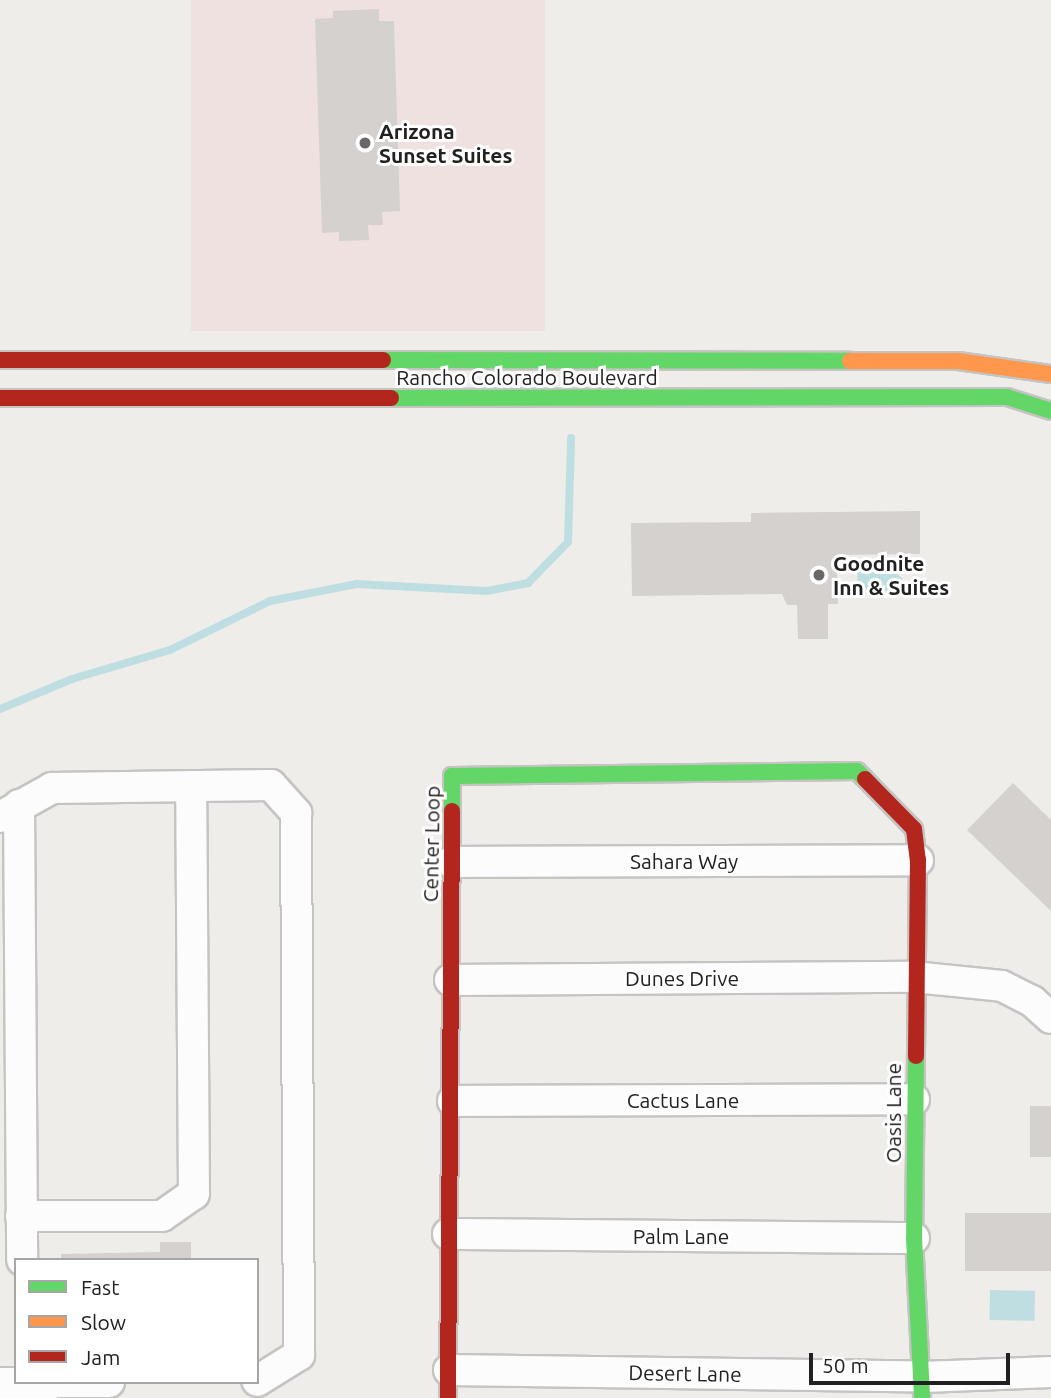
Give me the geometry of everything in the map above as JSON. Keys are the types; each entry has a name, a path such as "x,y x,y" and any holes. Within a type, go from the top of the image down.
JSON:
{"street":[{"name":"Rancho Colorado Boulevard","path":"0,360 958,361 1051,374"},
{"name":"Rancho Colorado Boulevard","path":"0,398 1007,397 1051,411"},
{"name":"Center Loop","path":"448,1384 453,1101 450,980 452,776 857,771 914,829"},
{"path":"22,1258 10,811 52,788 271,785 296,813 299,1355 259,1380"},
{"path":"21,1216 163,1216 194,1194 191,786"},
{"name":"Oasis Lane","path":"914,829 918,860 914,977 914,1238 922,1387"},
{"name":"Sahara Way","path":"451,863 918,860"},
{"name":"Dunes Drive","path":"450,980 914,977 1002,986 1032,1001 1051,1018"},
{"name":"Cactus Lane","path":"453,1101 914,1099"},
{"name":"Palm Lane","path":"449,1234 914,1238"},
{"name":"Desert Lane","path":"448,1384 922,1387 1051,1372"}],"shaded area":[{"path":"191,0 545,0 545,331 191,331"}],"water":[{"path":"857,567 890,568 903,579 889,591 858,589"},
{"path":"990,1290 1035,1291 1034,1321 989,1320"}],"building":[{"path":"379,9 379,21 394,21 400,211 382,212 383,225 368,225 369,240 339,241 339,232 322,233 315,19 333,18 333,11"},
{"path":"920,511 920,554 844,555 844,570 837,570 838,604 828,604 828,639 798,639 797,605 787,605 782,594 632,596 631,523 751,522 751,513"},
{"path":"1013,783 1051,820 1051,911 967,830"},
{"path":"1030,1106 1051,1106 1051,1157 1030,1157"},
{"path":"965,1213 1051,1213 1051,1271 965,1271"},
{"path":"160,1242 191,1242 191,1258 61,1258 61,1254 160,1252"}],"waterway":[{"path":"0,709 72,679 170,650 270,601 357,584 487,591 528,583 568,542 571,438"}],"traffic: fast":[{"path":"383,360 850,361"},
{"path":"391,398 1007,397 1051,411"},
{"path":"452,811 452,776 857,771 865,779"},
{"path":"916,1056 914,1238 922,1398"}],"traffic: slow":[{"path":"850,361 958,361 1051,374"}],"traffic: jam":[{"path":"0,360 383,360"},
{"path":"0,398 391,398"},
{"path":"865,779 914,829 918,860 916,1056"},
{"path":"448,1398 452,811"}],"place":[{"name":"Arizona Sunset Suites","path":"365,143"},
{"name":"Goodnite Inn & Suites","path":"819,575"}]}
